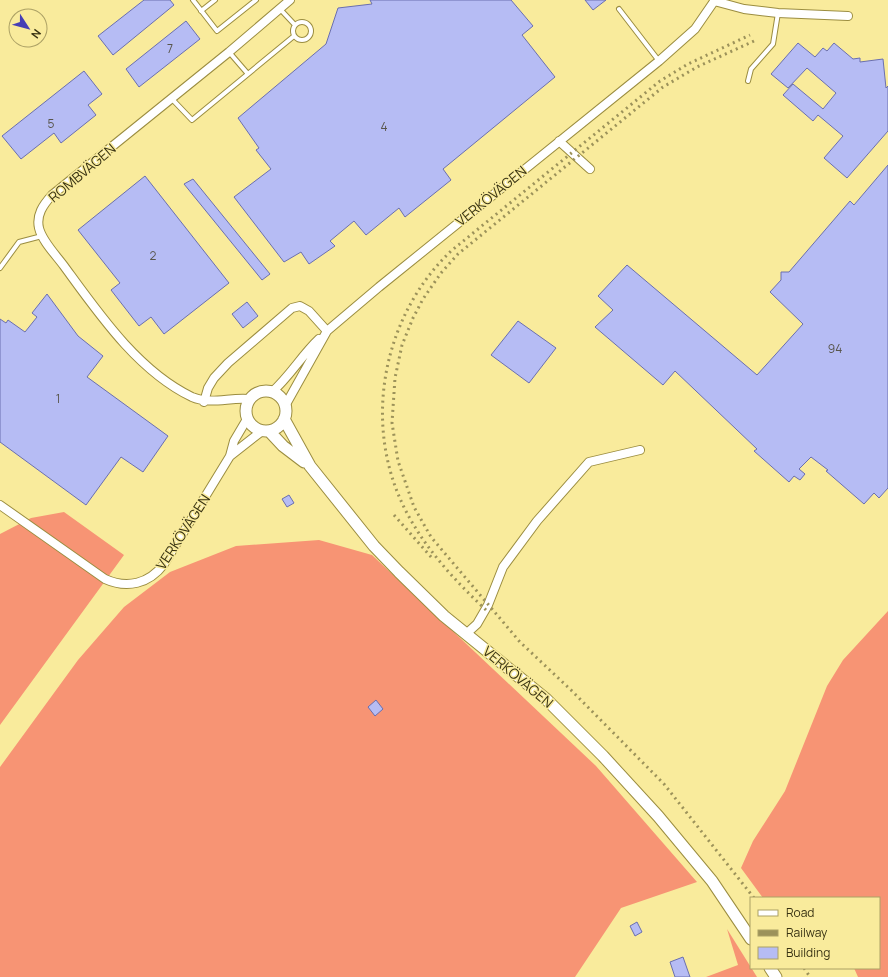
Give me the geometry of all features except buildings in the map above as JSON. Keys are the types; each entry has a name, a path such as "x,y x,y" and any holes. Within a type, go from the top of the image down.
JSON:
{"main road":[{"path":"249,400 259,392 272,392 280,397 285,406"},
{"name":"VERKÖVÄGEN","path":"247,419 245,409 249,400"},
{"name":"VERKÖVÄGEN","path":"266,431 278,427 284,419 285,406"},
{"path":"247,419 253,427 266,431 310,466"},
{"name":"VERKÖVÄGEN","path":"284,419 310,466 374,546 444,616 546,699 604,756 658,816 712,881 750,938"}],"street":[{"name":"ROMBVÄGEN","path":"204,402 178,389 141,360 84,293 42,236 39,229 39,214 52,195 172,99 280,10 290,0"},
{"name":"VERKÖVÄGEN","path":"285,406 327,331 558,141 659,61 695,29 714,0 744,9 778,13 848,16"},
{"path":"558,141 590,169"},
{"path":"249,400 238,398 204,402 208,388 214,378 228,363 292,308 300,306 309,311 327,331 308,349 288,377 272,392"},
{"name":"VERKÖVÄGEN","path":"0,505 105,579 120,584 135,584 148,579 164,564 230,456 234,441 247,419"},
{"name":"VERKÖVÄGEN","path":"230,456 266,431"},
{"path":"466,634 477,624 503,567 537,522 589,462 640,450"}],"lane":[{"path":"193,0 217,31 256,0"},
{"path":"201,11 215,0"},
{"path":"619,9 659,61"},
{"path":"280,10 295,25"},
{"path":"748,81 751,69 773,44 778,13"},
{"path":"300,22 307,23 311,32 308,37 303,40 294,36 293,30 295,25 300,22"},
{"path":"172,99 192,120 294,36"},
{"path":"229,52 248,74"},
{"path":"0,268 19,242 42,236"}],"shaded area":[{"path":"64,512 124,555 0,725 0,534 31,518"},
{"path":"319,540 372,555 596,766 697,882 621,908 575,977 0,977 0,767 78,660 124,607 170,572 236,546"},
{"path":"888,611 888,977 858,977 854,969 880,969 880,897 762,897 741,868 753,841 785,791 827,686 843,660"},
{"path":"727,929 750,966 750,969 752,969 757,977 706,977 738,965"}],"railway":[{"path":"486,610 450,573 418,533 402,503 390,471 384,437 383,403 387,370 396,337 410,306 428,277 451,251 660,81 688,64 750,35"},
{"path":"753,897 664,784 571,690 520,642 431,537 414,507 398,461 392,423 395,378 402,345 413,318 423,299 441,273 458,254 663,87 697,67 754,41"},
{"path":"394,515 432,558"},
{"path":"805,969 810,977"}]}
